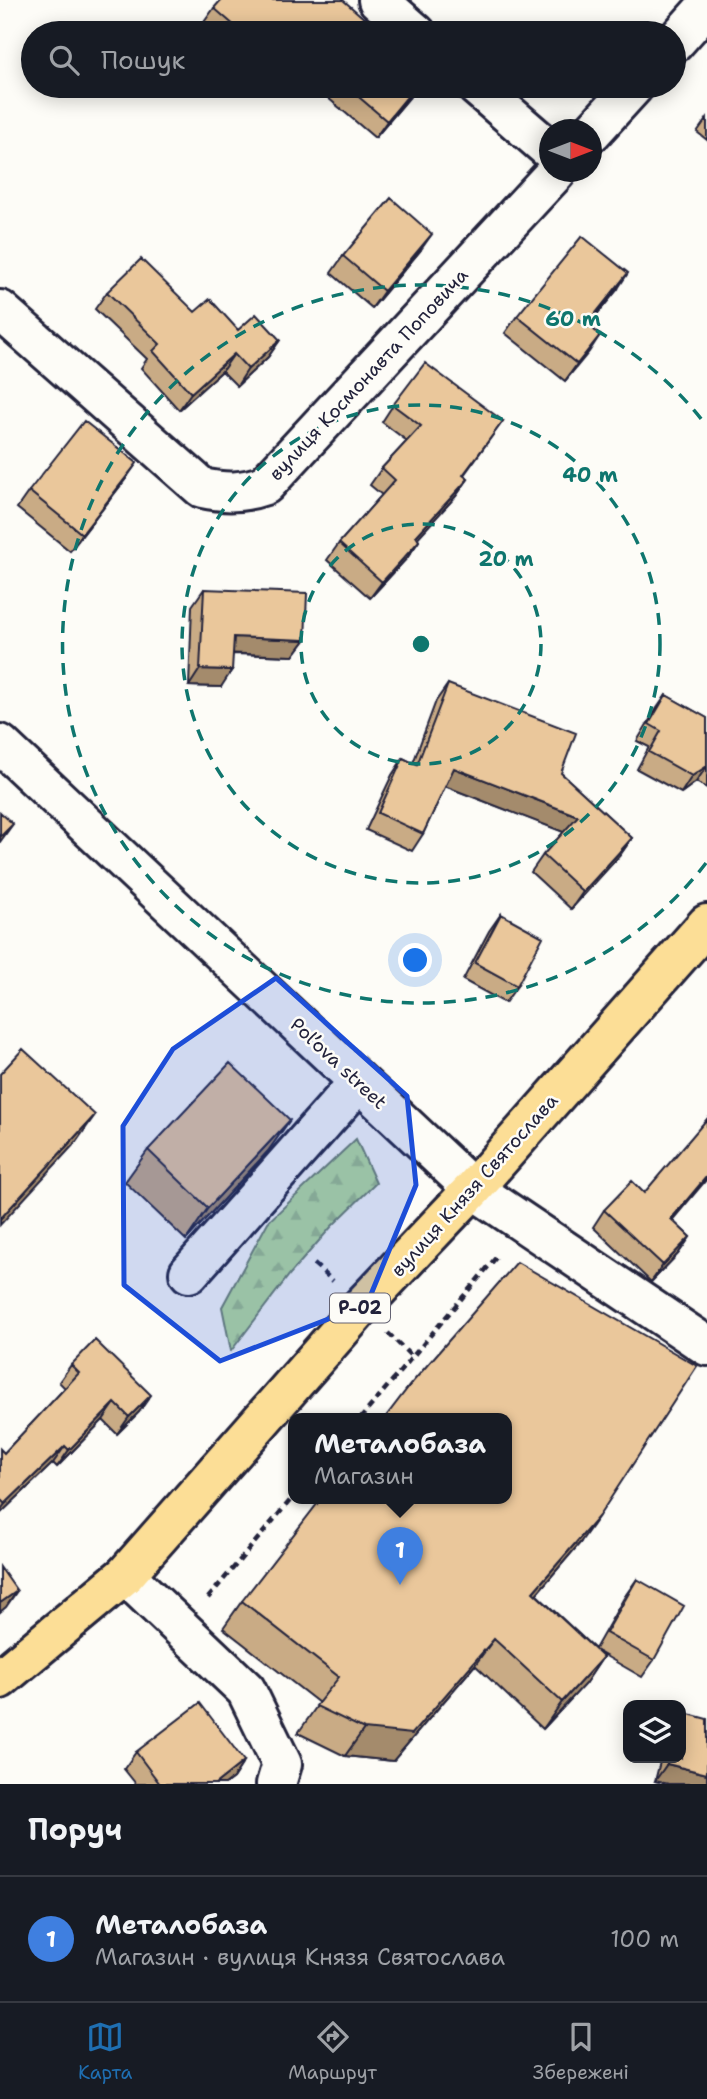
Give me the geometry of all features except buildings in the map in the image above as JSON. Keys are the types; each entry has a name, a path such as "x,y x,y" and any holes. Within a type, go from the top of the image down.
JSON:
{"main road":[{"name":"вулиця Князя Святослава","path":"0,1679 125,1575 362,1306 473,1189 707,924"}],"street":[{"path":"378,0 402,21"},
{"path":"686,30 707,6"},
{"path":"490,98 539,140"},
{"path":"602,121 623,98"},
{"name":"вулиця Космонавта Поповича","path":"0,310 202,488 224,493 244,492 265,485 547,182"},
{"name":"Pol’ova street","path":"0,744 473,1189 707,1346"},
{"path":"189,1273 359,1082"},
{"path":"125,1575 246,1690 282,1764 276,1784"}],"path":[{"path":"365,1413 525,1224"},
{"path":"181,1629 288,1503"}],"highlighted area":[{"path":"276,978 407,1096 416,1185 367,1304 220,1361 124,1285 123,1126 173,1049"}],"green space":[{"path":"356,1139 376,1183 332,1226 290,1274 231,1351 222,1307 268,1222"}],"place":[{"name":"Металобаза","path":"400,1585"}]}
